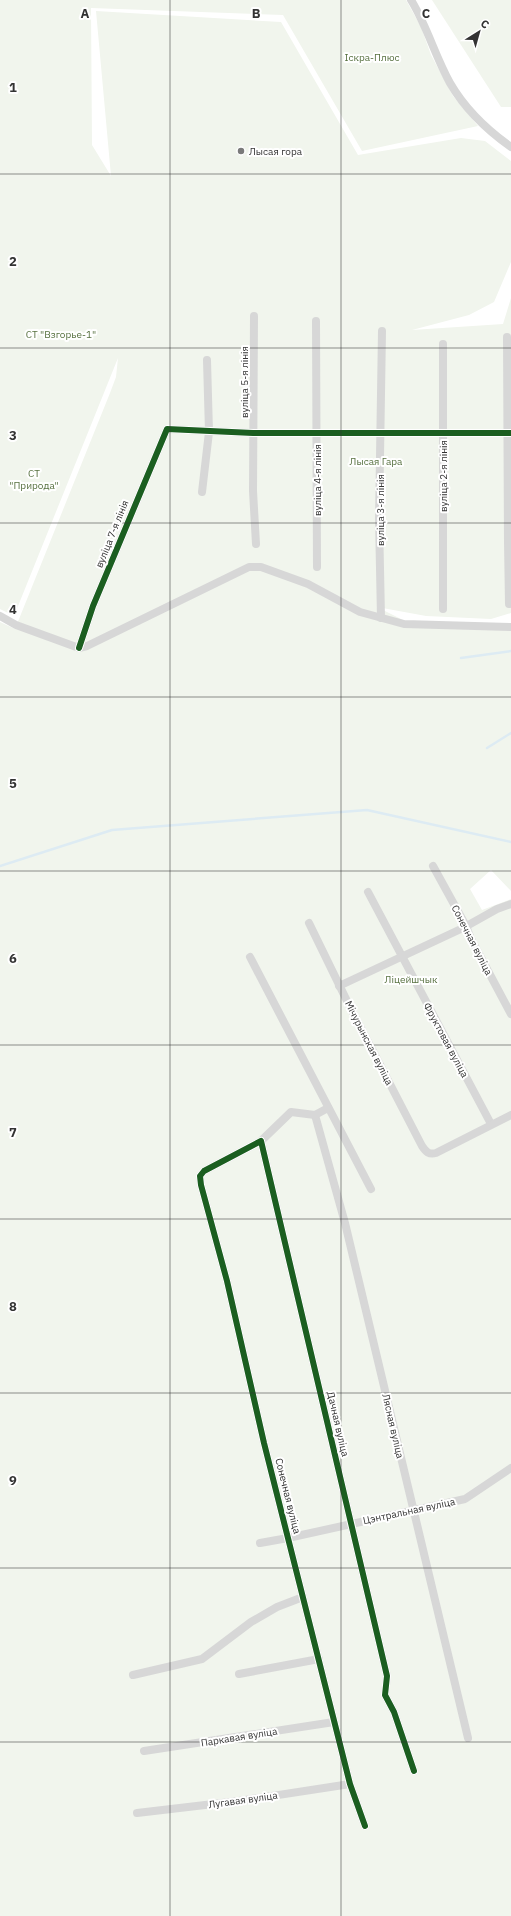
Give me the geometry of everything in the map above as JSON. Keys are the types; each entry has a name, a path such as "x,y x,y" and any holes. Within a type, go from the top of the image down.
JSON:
{"street":[{"path":"411,0 419,14 450,83 466,106 492,133 511,147"},
{"name":"вуліца 5-я лінія","path":"254,316 253,491 256,544"},
{"name":"вуліца 4-я лінія","path":"316,321 317,567"},
{"name":"вуліца 3-я лінія","path":"381,618 379,519 382,331"},
{"path":"507,337 510,604"},
{"name":"вуліца 2-я лінія","path":"443,344 444,609"},
{"path":"202,492 209,432 207,360"},
{"name":"вуліца 7-я лінія","path":"79,648 93,606 167,429 209,432"},
{"path":"209,432 509,434"},
{"path":"0,616 16,625 79,648 87,646 249,567 261,567 308,584 360,612 404,624 511,627"},
{"name":"Сонечная вуліца","path":"433,866 466,926 471,939 511,1014"},
{"name":"Фруктовая вуліца","path":"368,892 491,1124"},
{"path":"340,986 403,957 497,909 511,904"},
{"name":"Мічурынская вуліца","path":"309,923 422,1146 428,1153 436,1153 491,1124"},
{"path":"250,957 371,1190"},
{"path":"261,1141 291,1112 315,1115 328,1108"},
{"name":"Лясная вуліца","path":"315,1115 345,1223 468,1738"},
{"path":"491,1124 511,1115"},
{"name":"Сонечная вуліца","path":"261,1141 204,1171 200,1176 201,1185 227,1281 288,1538 334,1722 350,1784 365,1826"},
{"name":"Дачная вуліца","path":"261,1141 387,1676 385,1695 394,1712 414,1771"},
{"name":"Цэнтральная вуліца","path":"260,1543 465,1499 511,1468"},
{"path":"133,1675 202,1659 251,1622 271,1610 303,1597"},
{"path":"239,1674 319,1659"},
{"name":"Паркавая вуліца","path":"144,1751 334,1722"},
{"name":"Лугавая вуліца","path":"137,1813 239,1801 350,1784"}],"green space":[{"path":"0,0 406,0 421,27 431,55 453,96 478,126 362,151 283,15 91,8 92,145 111,176 96,11 281,22 358,155 461,138 485,141 511,161 511,262 494,302 469,315 412,330 503,324 511,298 511,613 491,619 426,616 377,607 415,626 511,629 511,891 491,870 470,889 482,910 511,899 511,1916 0,1916 0,622 15,629 110,393 116,377 118,358 14,616 0,609"},
{"path":"432,0 511,0 511,107 501,107"}],"waterway":[{"path":"461,658 511,651"},
{"path":"487,748 511,733"},
{"path":"0,866 112,830 367,810 511,842"}],"cycle path":[{"path":"79,648 93,606 167,429 253,433 511,433"},
{"path":"365,1826 350,1784 264,1443 227,1281 201,1185 200,1176 204,1171 261,1141 387,1676 385,1695 394,1712 414,1771"}],"place":[{"name":"Лысая гора","path":"241,151"}],"park label":[{"name":"Іскра-Плюс","path":"372,57"},
{"name":"СТ \"Взгорье-1\"","path":"61,334"},
{"name":"Лысая Гара","path":"376,461"},
{"name":"СТ \"Природа\"","path":"34,478"},
{"name":"Ліцейшчык","path":"411,979"}]}
